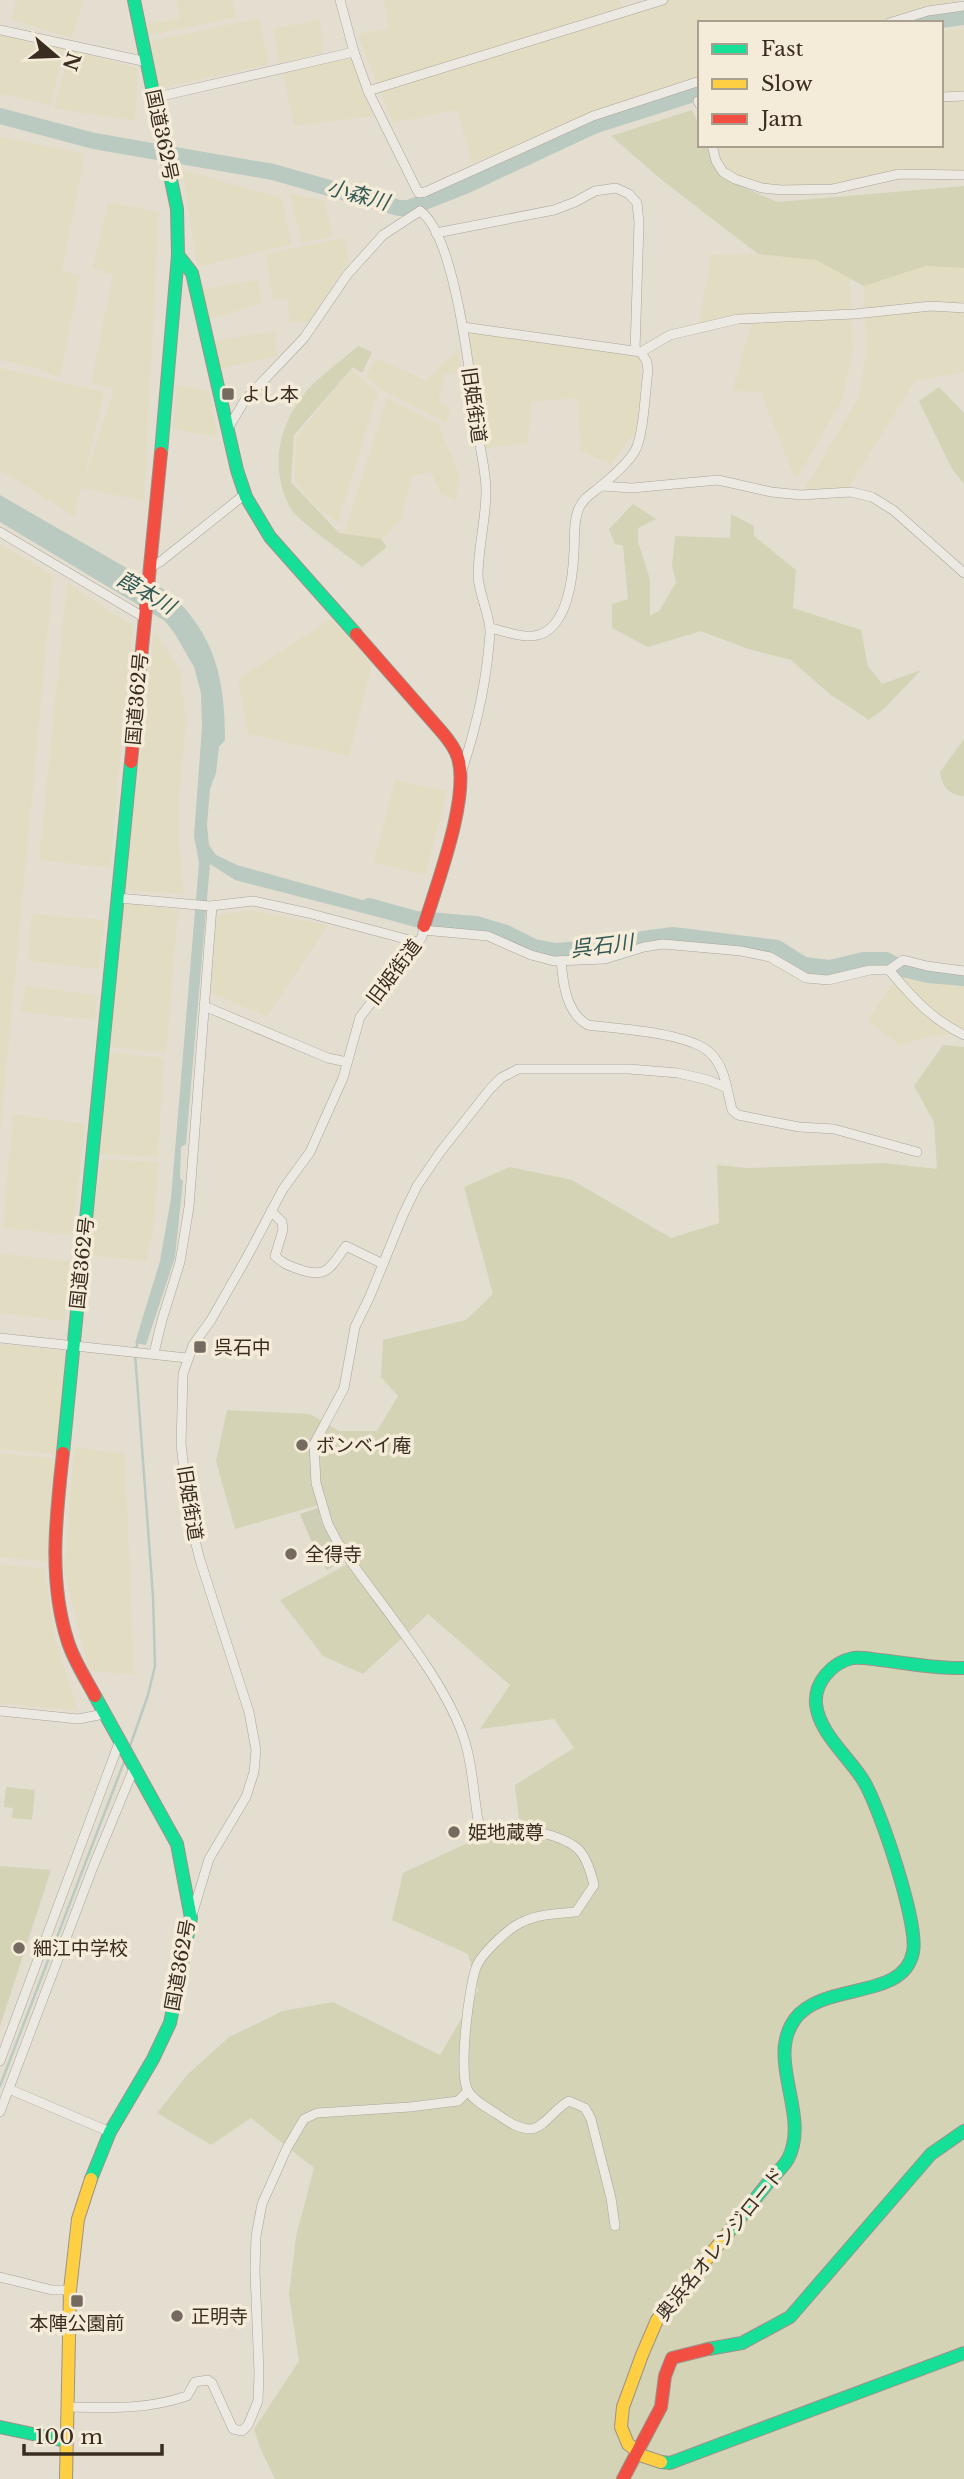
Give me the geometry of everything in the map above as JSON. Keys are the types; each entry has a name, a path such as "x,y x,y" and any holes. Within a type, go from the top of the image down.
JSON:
{"main road":[{"name":"国道362号","path":"66,2479 70,2290 78,2220 90,2178 110,2132 153,2059 170,2023 191,1918 177,1844 68,1644 56,1592 55,1531 150,570 178,255 178,220 134,0"},
{"path":"178,255 192,273 227,430 244,495 254,516 452,744 459,760 461,775"},
{"name":"旧姫街道","path":"424,928 459,799 461,775"},
{"name":"奥浜名オレンジロード","path":"636,2453 624,2438 621,2419 642,2349 657,2320 678,2292 788,2159 794,2126 784,2050 792,2024 804,2009 825,1996 892,1982 910,1967 914,1948 909,1917 886,1835 866,1785 822,1722 816,1702 820,1682 833,1667 855,1658 964,1668"},
{"path":"623,2479 662,2407 665,2376 672,2358 693,2351 742,2343 790,2317 931,2154 964,2131"},
{"path":"636,2453 659,2463 670,2463 964,2353"},
{"path":"0,2427 66,2441"}],"street":[{"path":"341,0 354,52 368,91 419,193 593,116 698,82"},
{"path":"368,91 663,0"},
{"path":"896,21 958,4"},
{"path":"0,30 147,62"},
{"path":"153,98 354,52"},
{"path":"943,97 964,96"},
{"path":"713,147 719,169 762,188 833,189 900,174 964,174"},
{"path":"436,233 554,210 595,191 616,188 629,194 637,203 638,351 647,362 648,371 640,436 628,459 601,486 589,493 578,509 572,581 565,606 556,621 548,631 537,635 526,636 490,628"},
{"path":"227,430 245,400 304,338 347,275 383,235 420,211 425,192"},
{"name":"旧姫街道","path":"420,211 426,215 436,233 447,261 463,327 486,489 478,578 481,600 490,628 488,662 461,775"},
{"path":"463,327 638,351 670,335 738,319 855,314 931,306 964,307"},
{"path":"601,486 632,488 718,480 794,495 851,492 862,494 893,510 964,573"},
{"path":"150,570 244,495"},
{"path":"0,532 145,617"},
{"path":"118,898 211,906 253,901 417,942"},
{"path":"152,1353 180,1262 189,1207 211,906"},
{"path":"424,928 488,936 531,955 561,961 605,959 663,944 741,951 770,957 806,978 828,980 870,970 889,969 903,960 964,971"},
{"name":"旧姫街道","path":"191,1918 209,1859 246,1797 254,1772 256,1750 249,1712 190,1521 181,1444 181,1382 187,1358 283,1189 310,1152 333,1105 360,1017 417,942 424,928"},
{"path":"561,961 568,998 578,1020 588,1025 669,1037 703,1047 721,1067 732,1110 738,1115 799,1127 834,1129 916,1152"},
{"path":"889,969 913,999 950,1028 964,1035"},
{"path":"204,1006 328,1058 347,1062"},
{"path":"615,2225 591,2119 584,2108 569,2101 560,2105 540,2126 531,2129 512,2124 484,2106 468,2091 463,2071 466,2023 477,1965 514,1926 538,1915 576,1912 594,1885 588,1860 577,1846 555,1837 520,1827 491,1830 482,1828 478,1820 468,1750 461,1728 438,1686 349,1560 328,1524 316,1483 314,1444 344,1388 355,1326 417,1186 441,1151 501,1078 517,1069 629,1069 678,1073 727,1088"},
{"path":"271,1211 282,1222 283,1230 275,1256 282,1264 316,1275 327,1271 346,1246 383,1264"},
{"path":"0,1338 187,1358"},
{"path":"0,1711 78,1719 104,1714"},
{"path":"0,2061 3,2045 120,1741"},
{"path":"0,2112 135,1767"},
{"path":"3,2045 23,2052"},
{"path":"9,2089 110,2132"},
{"path":"69,2407 139,2408 167,2403 187,2396 195,2382 208,2380 212,2383 233,2429 242,2431 248,2425 258,2401 260,2373 255,2271 256,2236 262,2204 287,2148 304,2119 317,2113 458,2101 468,2091"},
{"path":"0,2277 52,2291 70,2290"}],"shaded area":[{"path":"16,0 83,0 72,38 11,20"},
{"path":"176,0 232,0 236,17 146,36 147,24 180,18"},
{"path":"384,0 620,0 624,12 657,0 955,0 956,6 907,21 698,21 698,83 472,163 457,110 393,123 357,34 388,29"},
{"path":"259,18 269,64 157,89 143,43"},
{"path":"320,19 323,53 279,63 273,29"},
{"path":"964,29 964,174 781,190 723,172 715,147 943,147 943,31"},
{"path":"0,34 64,49 51,105 0,94"},
{"path":"70,50 138,68 135,121 54,108"},
{"path":"350,57 373,116 294,126 283,73"},
{"path":"0,137 85,154 62,270 80,276 60,378 38,369 0,360"},
{"path":"182,170 282,198 291,244 197,267"},
{"path":"290,193 325,201 332,236 301,243"},
{"path":"108,202 159,212 144,501 81,488 74,516 0,470 0,368 104,392 83,483 114,389 91,383 113,275 93,268"},
{"path":"344,238 349,260 309,322 290,322 287,299 273,300 265,254"},
{"path":"758,254 816,260 850,278 853,349 843,398 796,480 760,392 732,391 753,318 698,330 711,255"},
{"path":"925,266 964,268 964,372 915,381 845,493 801,495 858,399 866,357 864,286"},
{"path":"258,280 263,303 206,320 202,289"},
{"path":"463,327 641,352 641,424 611,464 581,451 577,398 531,402 528,443 480,449"},
{"path":"275,331 277,356 218,369 212,341"},
{"path":"458,350 462,373 445,374 438,401 450,409 446,423 380,389 366,377 376,358 425,380"},
{"path":"351,370 378,392 338,523 315,506 295,482 296,438"},
{"path":"177,385 210,391 218,437 172,429"},
{"path":"387,398 438,424 459,474 456,500 440,493 431,472 412,477 401,519 383,539 364,540 344,533"},
{"path":"0,544 53,575 0,1136"},
{"path":"67,583 133,626 110,868 39,860"},
{"path":"331,619 372,664 349,756 248,734 238,679"},
{"path":"154,630 180,670 186,721 179,799 179,842 184,894 125,890"},
{"path":"395,780 447,791 425,875 374,862"},
{"path":"124,903 178,910 166,1053 108,1047"},
{"path":"249,910 328,925 267,1017 211,993 214,915"},
{"path":"32,914 105,920 99,969 28,961"},
{"path":"902,970 953,985 964,984 964,1035 959,1033 923,1038 900,1046 868,1020"},
{"path":"26,986 96,995 95,1020 21,1012"},
{"path":"109,1052 164,1058 158,1157 100,1154"},
{"path":"13,1114 85,1124 73,1235 3,1228"},
{"path":"101,1159 159,1162 153,1229 146,1261 88,1255"},
{"path":"0,1254 70,1261 65,1321 0,1313"},
{"path":"0,1344 68,1351 57,1454 0,1449"},
{"path":"74,1447 125,1454 134,1674 89,1671 64,1570"},
{"path":"0,1453 59,1459 49,1562 0,1557"},
{"path":"0,1564 45,1569 55,1638 78,1711 0,1703"}],"green space":[{"path":"692,110 698,122 698,147 709,147 723,178 777,202 964,186 964,268 925,266 864,286 816,260 758,254 663,181 611,136"},
{"path":"358,346 372,352 362,373 353,367 294,435 291,482 339,533 381,539 387,547 362,567 313,530 291,509 284,495 279,466 282,437 293,410 314,384"},
{"path":"939,387 964,413 964,484 952,469 919,401"},
{"path":"633,504 656,519 638,528 638,542 650,579 650,616 660,610 676,582 672,566 675,536 730,538 731,514 754,526 754,536 796,570 793,608 861,630 868,666 882,684 921,670 885,708 869,720 831,695 791,660 748,649 701,631 648,647 612,628 612,604 628,599 623,546 615,544 609,529"},
{"path":"964,739 964,796 947,789 940,772"},
{"path":"943,1045 964,1047 964,2479 275,2479 254,2429 299,2361 289,2295 296,2237 314,2168 251,2118 211,2145 157,2113 187,2075 229,2037 283,2011 333,2002 440,2055 478,1990 468,1954 392,1920 403,1873 519,1819 515,1785 574,1748 554,1719 480,1729 510,1685 428,1614 363,1674 323,1656 280,1600 346,1565 326,1503 235,1529 216,1461 227,1410 310,1414 339,1431 377,1431 398,1396 381,1377 383,1340 466,1320 493,1294 464,1187 510,1167 572,1180 671,1238 719,1223 717,1165 747,1168 884,1163 937,1169 934,1122 914,1086"},
{"path":"318,1508 322,1523 342,1561 327,1570 314,1548 300,1514"},
{"path":"6,1787 35,1790 32,1820 12,1818 13,1808 4,1807"},
{"path":"0,1866 51,1870 0,2026"}],"water":[{"name":"葭本川","path":"0,495 170,593 198,626 215,660 225,718 225,740 219,747 216,773 210,789 207,825 209,845 216,855 237,865 388,907 390,920 235,880 210,864 186,1144 181,1147 180,1178 183,1181 175,1257 146,1345 135,1343 160,1261 171,1198 199,863 194,836 202,727 201,693 194,667 165,621 0,522"}],"waterway":[{"name":"小森川","path":"935,21 964,17"},
{"name":"小森川","path":"0,116 94,141 273,172 399,208 409,208 465,186 596,125 698,93"},
{"name":"呉石川","path":"369,906 416,919 476,924 506,933 534,947 556,951 618,946 673,935 777,948 804,965 830,968 863,960 886,960 903,969 928,975 964,978"},
{"path":"130,1746 155,1666 153,1596 135,1353 138,1341"},
{"path":"0,2086 124,1762"}],"traffic: fast":[{"path":"134,0 177,209 178,255 161,453"},
{"path":"178,255 192,273 237,470 246,497 270,537 356,634"},
{"path":"63,1453 131,762"},
{"path":"728,2233 788,2159 794,2142 795,2124 784,2052 787,2035 795,2019 808,2007 824,1999 879,1985 895,1978 906,1967 913,1952 910,1917 887,1838 863,1780 822,1725 816,1704 818,1688 826,1674 838,1664 853,1658 964,1668"},
{"path":"91,2179 110,2132 153,2059 170,2023 191,1918 177,1844 95,1696"},
{"path":"708,2349 742,2343 790,2317 931,2154 964,2131"},
{"path":"661,2462 670,2463 964,2353"},
{"path":"0,2427 66,2441"}],"traffic: slow":[{"path":"66,2479 70,2290 78,2219 91,2179"},
{"path":"661,2462 643,2456 628,2444 621,2427 623,2407 657,2320 728,2233"}],"traffic: jam":[{"path":"131,762 161,453"},
{"path":"356,634 444,734 458,758 460,775 456,818 424,926"},
{"path":"63,1453 55,1548 58,1596 71,1649 95,1696"},
{"path":"623,2479 661,2407 665,2376 672,2358 708,2349"}],"place":[{"name":"よし本","path":"228,394"},
{"name":"呉石中","path":"200,1347"},
{"name":"ボンベイ庵","path":"302,1445"},
{"name":"全得寺","path":"291,1554"},
{"name":"姫地蔵尊","path":"454,1832"},
{"name":"細江中学校","path":"19,1948"},
{"name":"本陣公園前","path":"77,2301"},
{"name":"正明寺","path":"177,2316"}]}
